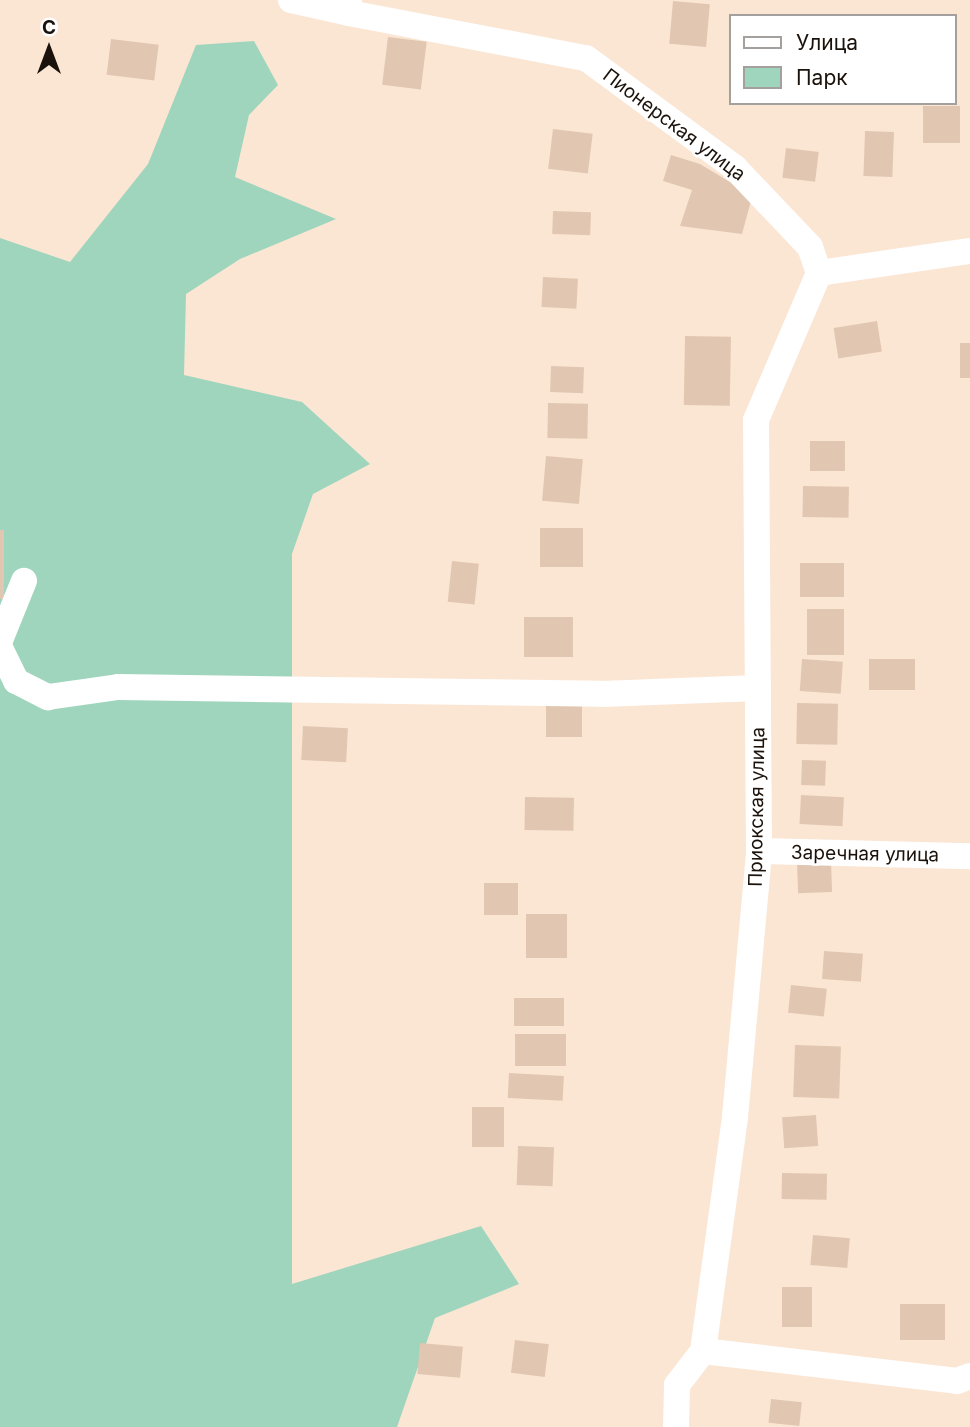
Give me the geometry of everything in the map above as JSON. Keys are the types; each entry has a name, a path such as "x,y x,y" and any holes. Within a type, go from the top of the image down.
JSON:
{"street":[{"name":"Пионерская улица","path":"291,0 349,6 586,58 735,168 810,247 819,273"},
{"path":"819,273 970,251"},
{"name":"Приокская улица","path":"676,1427 677,1385 703,1351 734,1117 759,851 756,420 819,273"},
{"path":"0,640 24,581"},
{"path":"0,648 16,681 48,697 118,687 602,694 758,688"},
{"name":"Заречная улица","path":"759,851 970,856"},
{"path":"703,1351 957,1381 970,1376"}],"green space":[{"path":"254,41 278,85 249,115 235,177 336,219 240,259 186,294 184,375 302,402 370,464 313,494 292,554 292,1284 481,1226 519,1284 435,1318 397,1427 0,1427 0,238 70,262 148,164 196,45"}],"building":[{"path":"673,1 710,4 706,47 669,44"},
{"path":"388,37 427,42 421,89 382,85"},
{"path":"111,39 159,45 154,81 107,75"},
{"path":"923,106 960,106 960,143 923,143"},
{"path":"553,129 593,134 588,174 548,169"},
{"path":"865,131 894,132 892,177 863,176"},
{"path":"786,148 819,152 815,182 782,178"},
{"path":"671,155 700,164 735,185 751,201 742,234 680,226 692,190 663,181"},
{"path":"553,211 591,212 590,235 552,234"},
{"path":"543,277 578,279 576,309 541,307"},
{"path":"877,321 882,352 838,359 834,328"},
{"path":"685,336 731,337 730,406 684,405"},
{"path":"960,343 970,343 970,378 960,378"},
{"path":"551,366 584,367 583,393 550,392"},
{"path":"548,403 588,404 587,439 547,438"},
{"path":"810,441 845,441 845,471 810,471"},
{"path":"546,456 583,459 579,504 542,501"},
{"path":"803,486 849,487 848,518 802,517"},
{"path":"540,528 583,528 583,567 540,567"},
{"path":"0,530 4,530 4,599 0,599"},
{"path":"452,561 479,564 475,605 448,602"},
{"path":"800,563 844,563 844,597 800,597"},
{"path":"807,609 844,609 844,655 807,655"},
{"path":"524,617 573,617 573,657 524,657"},
{"path":"802,659 843,662 841,694 800,691"},
{"path":"869,659 915,659 915,690 869,690"},
{"path":"546,702 582,702 582,737 546,737"},
{"path":"797,703 838,704 837,745 796,744"},
{"path":"303,726 348,728 346,762 301,760"},
{"path":"802,760 826,761 825,786 801,785"},
{"path":"801,795 844,797 842,826 799,824"},
{"path":"525,797 574,798 573,831 524,830"},
{"path":"831,861 832,892 798,893 797,862"},
{"path":"484,883 518,883 518,915 484,915"},
{"path":"526,914 567,914 567,958 526,958"},
{"path":"824,951 863,954 861,982 822,979"},
{"path":"791,985 827,989 824,1017 788,1013"},
{"path":"514,998 564,998 564,1026 514,1026"},
{"path":"515,1034 566,1034 566,1066 515,1066"},
{"path":"795,1045 841,1047 839,1099 793,1097"},
{"path":"509,1073 564,1076 563,1101 508,1098"},
{"path":"472,1107 504,1107 504,1147 472,1147"},
{"path":"816,1115 818,1146 784,1148 782,1117"},
{"path":"518,1146 554,1147 553,1186 517,1185"},
{"path":"782,1173 827,1174 827,1200 782,1199"},
{"path":"813,1235 850,1238 847,1268 810,1265"},
{"path":"782,1287 812,1287 812,1327 782,1327"},
{"path":"900,1304 945,1304 945,1340 900,1340"},
{"path":"515,1340 549,1344 545,1377 511,1373"},
{"path":"420,1343 463,1347 460,1378 417,1374"},
{"path":"771,1399 802,1402 799,1426 768,1423"}]}
